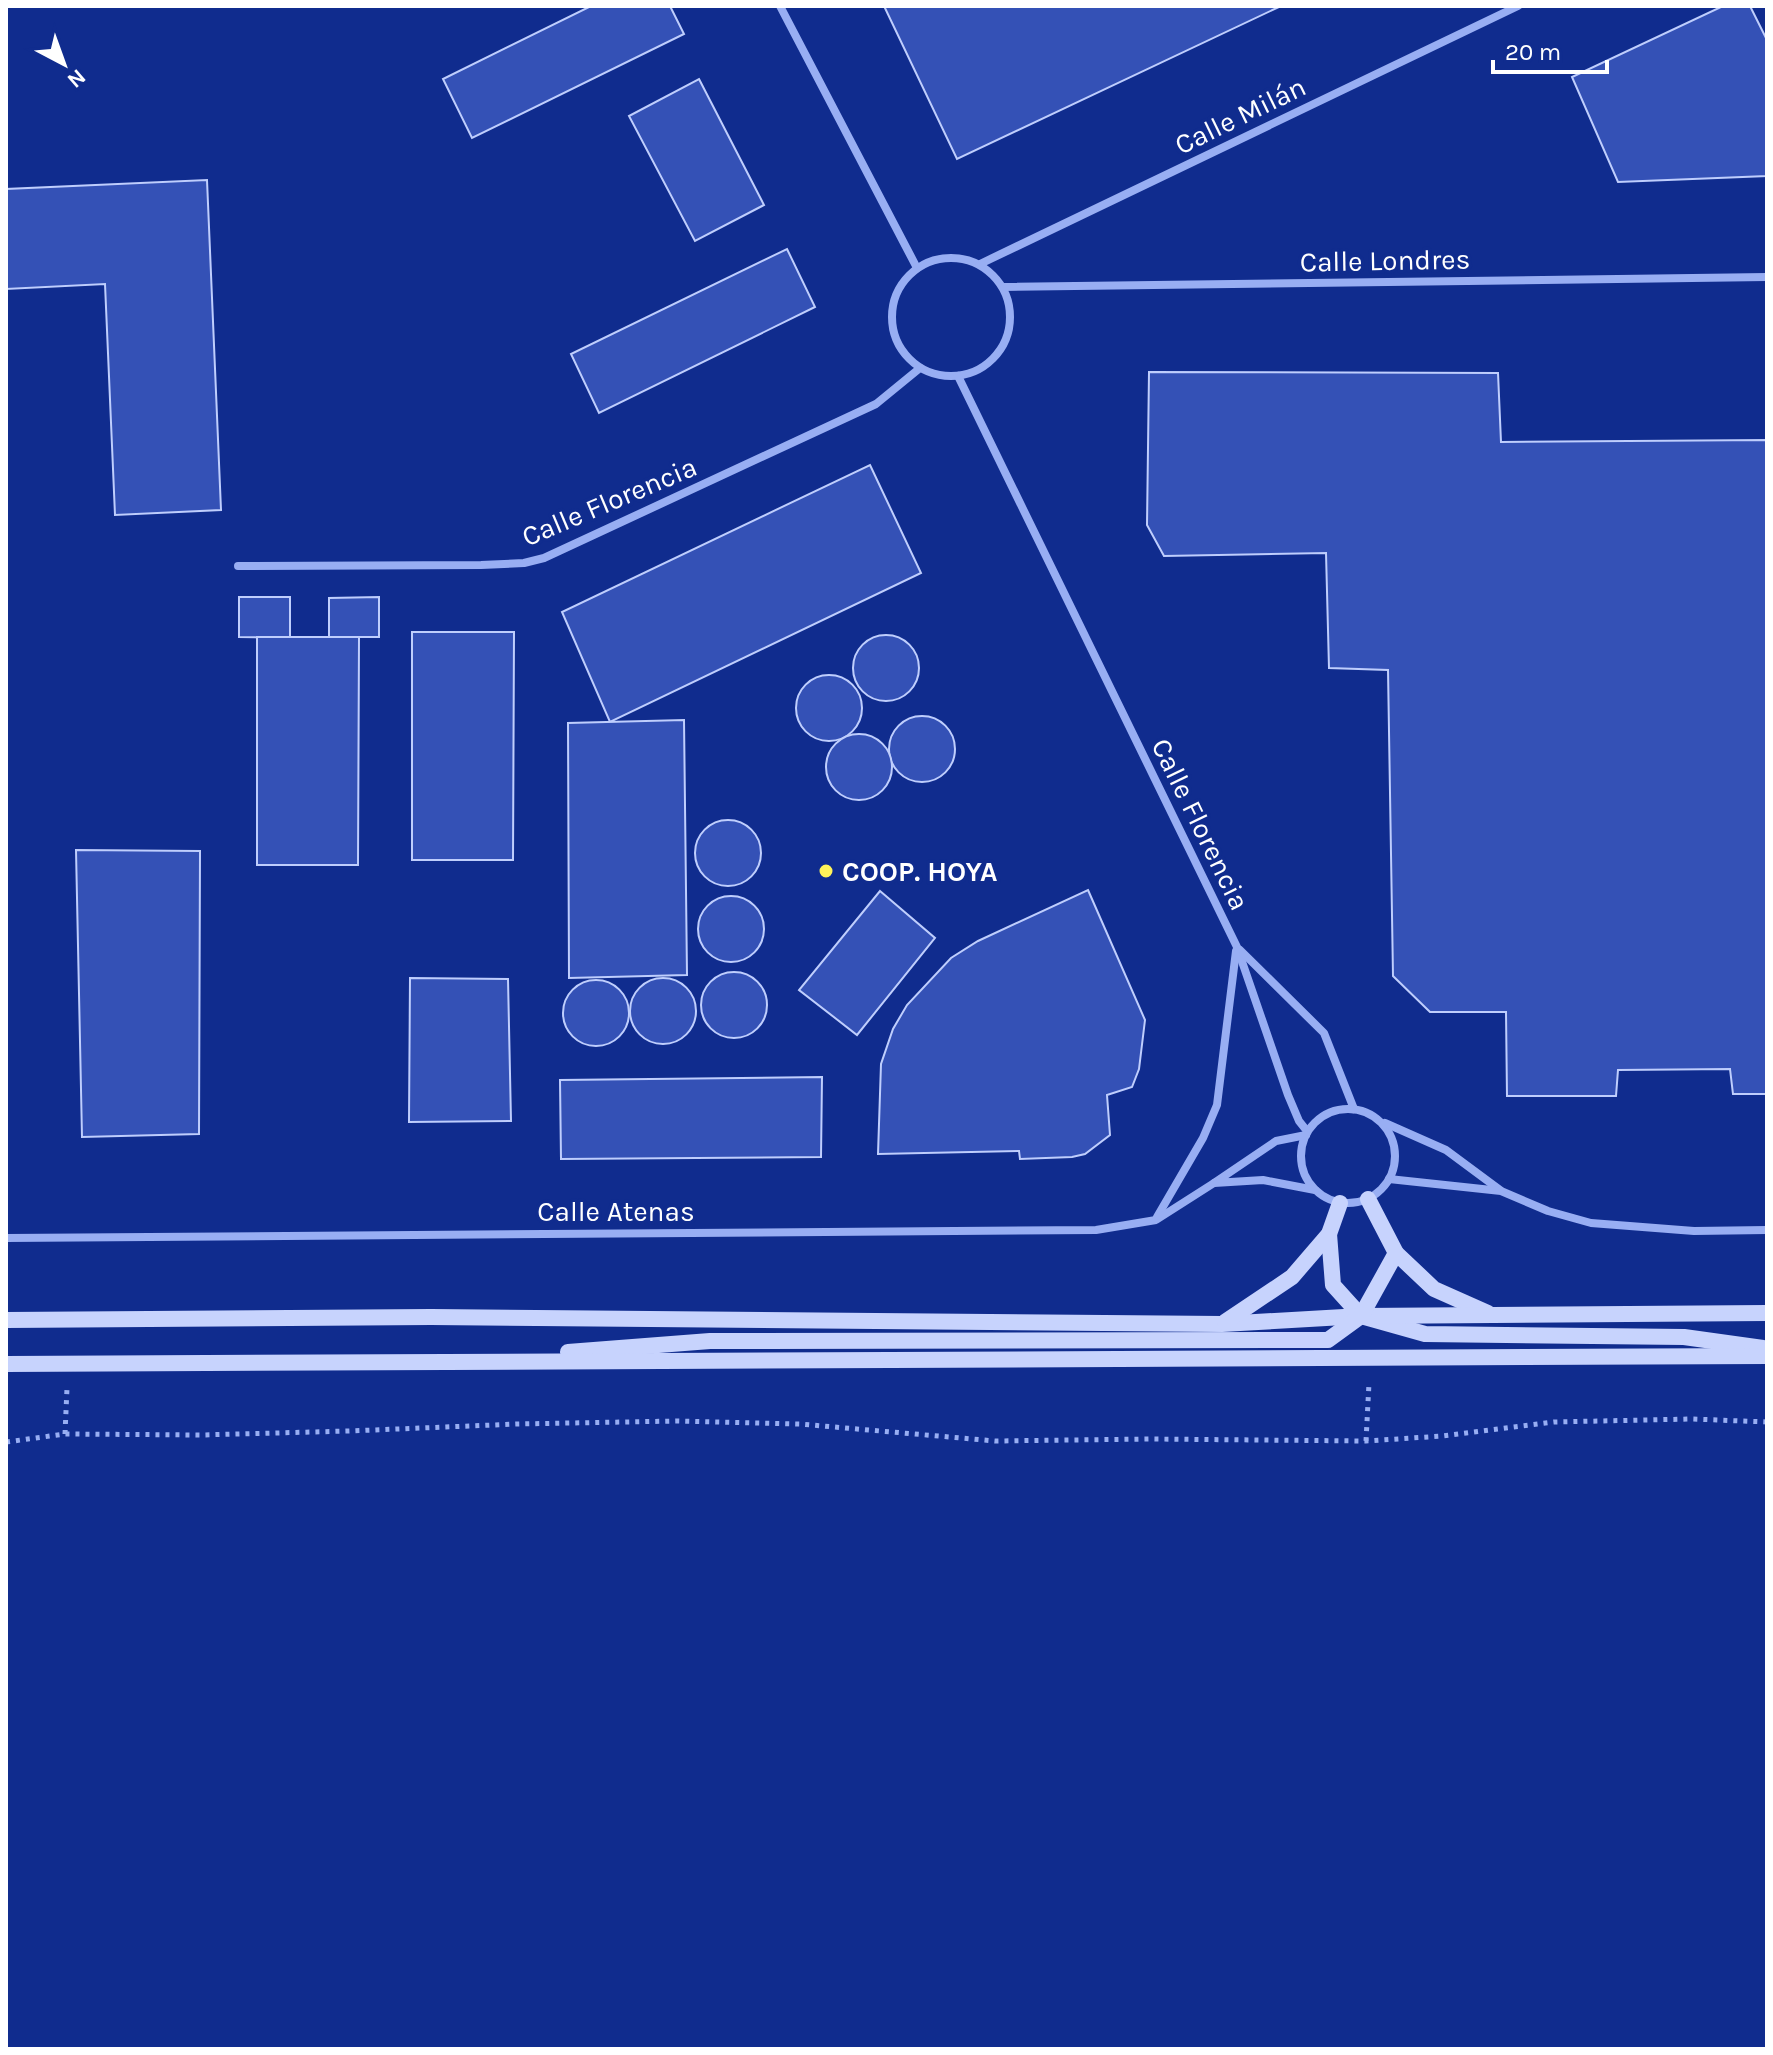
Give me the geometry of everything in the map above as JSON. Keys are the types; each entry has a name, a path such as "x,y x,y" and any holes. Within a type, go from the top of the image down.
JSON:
{"main road":[{"path":"1368,1199 1396,1253 1434,1289 1493,1315"},
{"path":"1222,1324 1292,1277 1329,1234 1340,1203"},
{"path":"1329,1234 1333,1285 1361,1316 1425,1334 1684,1337 1767,1348"},
{"path":"439,1362 710,1341 1328,1340 1361,1316 1396,1253"},
{"path":"6,1320 446,1317 1222,1324 1361,1316 1767,1313"},
{"path":"6,1364 1767,1356"}],"street":[{"path":"780,6 917,268"},
{"name":"Calle Milán","path":"980,264 1518,6"},
{"path":"965,258 980,264 1004,287 1010,305 1010,325 1005,344 993,359 977,370 958,376 938,375 920,368 900,347 891,319 894,299 903,282 917,268 932,260 965,258"},
{"name":"Calle Londres","path":"1004,287 1767,277"},
{"name":"Calle Florencia","path":"238,566 481,565 524,563 544,558 876,404 920,368"},
{"name":"Calle Florencia","path":"958,376 1237,947 1288,1095 1307,1133"},
{"name":"Calle Florencia","path":"1237,947 1324,1033 1354,1109"},
{"name":"Calle Florencia","path":"1156,1220 1203,1138 1217,1105 1237,947"},
{"path":"1316,1190 1304,1176 1300,1154 1307,1133 1322,1116 1343,1107 1365,1110 1384,1123 1446,1150 1500,1190 1548,1211 1591,1223 1694,1231 1767,1230"},
{"path":"1214,1183 1263,1180 1316,1190 1340,1203 1368,1199 1385,1186 1395,1165 1395,1143 1384,1123"},
{"name":"Calle Atenas","path":"6,1238 1096,1230 1156,1220 1276,1141 1307,1133"},
{"path":"1389,1179 1500,1190"}],"path":[{"path":"1366,1441 1370,1358"},
{"path":"65,1434 68,1363"},
{"path":"6,1442 65,1434 201,1435 678,1421 800,1424 995,1441 1366,1441 1443,1436 1554,1422 1692,1419 1767,1422"}],"building":[{"path":"591,6 670,6 684,34 472,138 443,79"},
{"path":"884,6 1281,6 957,159"},
{"path":"1723,6 1750,6 1767,40 1767,176 1618,182 1572,77"},
{"path":"699,79 764,205 695,241 629,116"},
{"path":"207,180 221,510 115,515 105,284 6,289 6,189"},
{"path":"787,249 815,307 599,413 571,354"},
{"path":"1149,372 1498,373 1501,442 1767,440 1767,1094 1733,1094 1730,1069 1618,1070 1616,1096 1507,1096 1506,1012 1430,1012 1393,976 1388,670 1329,668 1326,553 1164,556 1147,525"},
{"path":"870,465 921,573 610,722 562,612"},
{"path":"239,597 290,597 290,638 239,637"},
{"path":"379,597 379,637 329,637 329,598"},
{"path":"412,632 514,632 513,860 412,860"},
{"path":"886,635 899,638 909,645 916,655 919,668 916,681 909,691 899,698 886,701 873,698 863,691 856,681 853,668 856,655 863,645 873,638"},
{"path":"257,637 359,637 358,865 257,865"},
{"path":"829,675 842,678 852,685 859,695 862,708 859,721 852,731 842,738 829,741 816,738 806,731 799,721 796,708 799,695 806,685 816,678"},
{"path":"922,716 935,719 945,726 952,736 955,749 952,762 945,772 935,779 922,782 909,779 899,772 892,762 889,749 892,736 899,726 909,719"},
{"path":"684,720 687,975 569,978 568,723"},
{"path":"859,734 872,737 882,744 889,754 892,767 889,780 882,790 872,797 859,800 846,797 836,790 829,780 826,767 829,754 836,744 846,737"},
{"path":"728,820 751,830 761,853 751,876 728,886 705,876 695,853 705,830"},
{"path":"76,850 200,851 199,1134 82,1137"},
{"path":"1088,890 1145,1020 1139,1069 1132,1087 1107,1095 1110,1135 1085,1154 1072,1157 1020,1159 1019,1151 878,1154 881,1064 893,1029 907,1005 951,958 978,941"},
{"path":"880,891 935,938 857,1035 799,990"},
{"path":"731,896 754,906 764,929 754,952 731,962 708,952 698,929 708,906"},
{"path":"734,972 747,975 757,982 764,992 767,1005 764,1018 757,1028 747,1035 734,1038 721,1035 711,1028 704,1018 701,1005 704,992 711,982 721,975"},
{"path":"410,978 508,979 511,1121 409,1122"},
{"path":"663,978 686,988 696,1011 686,1034 663,1044 640,1034 630,1011 640,988"},
{"path":"596,980 619,990 629,1013 619,1036 596,1046 573,1036 563,1013 573,990"},
{"path":"822,1077 821,1157 561,1159 560,1080"}],"place":[{"name":"COOP. HOYA","path":"826,871"}]}
